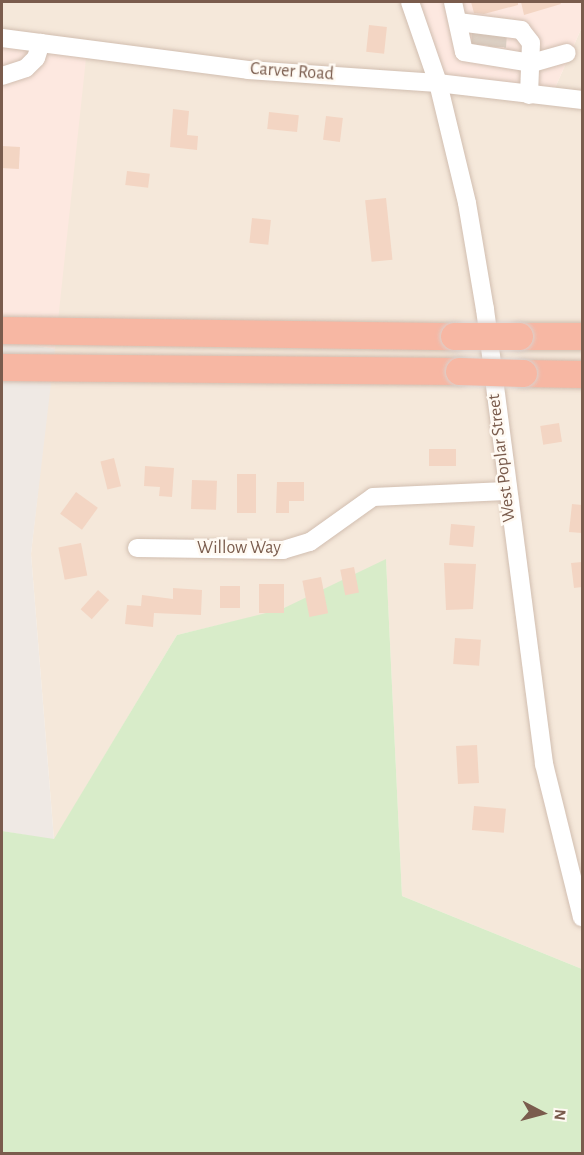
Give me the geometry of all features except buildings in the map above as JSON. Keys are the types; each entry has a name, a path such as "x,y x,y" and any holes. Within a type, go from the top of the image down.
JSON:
{"highway":[{"path":"2,330 582,336"},
{"path":"2,367 582,374"}],"street":[{"name":"West Poplar Street","path":"410,2 438,83 467,203 483,297 506,491 544,764 582,917"},
{"path":"453,2 464,52 489,40 521,30 531,43 529,94"},
{"path":"458,22 532,63 567,52"},
{"name":"Carver Road","path":"2,38 248,70 438,83 582,100"},
{"path":"2,76 26,68 36,58 40,43"},
{"name":"Willow Way","path":"137,548 283,550 310,542 373,497 506,491"}],"shaded area":[{"path":"2,2 412,2 551,97 582,27 582,969 402,896 386,560 282,610 177,635 54,840 31,554 86,49 2,38"},
{"path":"412,2 582,2 582,27 551,97 442,78"},
{"path":"2,38 87,49 55,349 2,340"},
{"path":"2,340 55,349 31,554 54,840 2,831"}],"green space":[{"path":"386,559 402,896 582,969 582,1153 2,1153 2,831 54,839 177,635 282,609"}],"tunnel":[{"path":"480,45 481,33"},
{"path":"497,47 498,34"}]}
